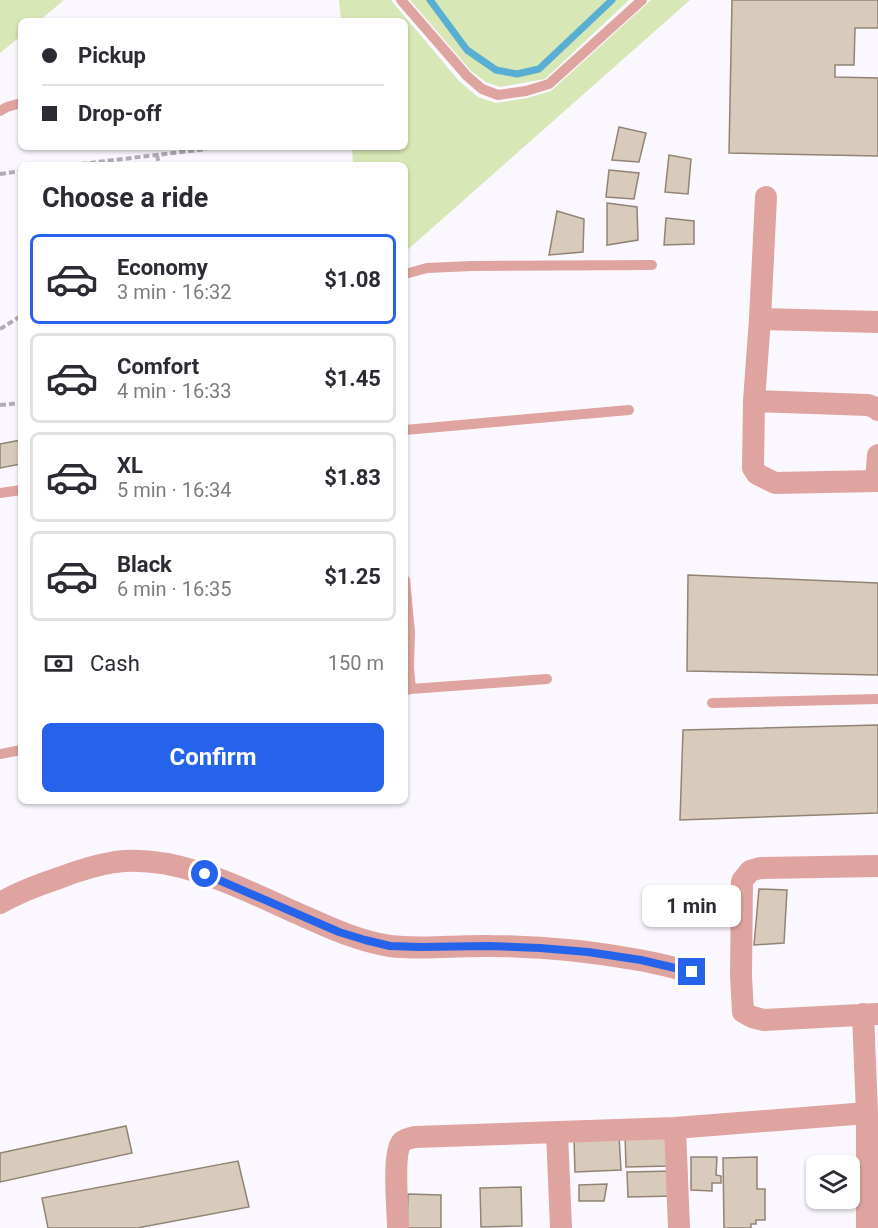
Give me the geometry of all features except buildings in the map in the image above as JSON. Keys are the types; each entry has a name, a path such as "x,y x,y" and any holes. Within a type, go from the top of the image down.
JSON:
{"street":[{"path":"766,197 754,401 753,468 758,474 775,483 877,481 878,455"},
{"path":"760,319 878,322"},
{"path":"754,401 868,405 878,410"},
{"path":"0,903 30,888 90,867 137,861 168,864 205,874 339,932 390,946 489,946 588,952 641,960 692,972"},
{"path":"867,1228 870,1014 764,1020 743,1012 742,881 750,871 760,868 878,866"},
{"path":"398,1228 397,1152 400,1144 406,1139 675,1128 867,1113"},
{"path":"675,1128 679,1228"},
{"path":"557,1132 561,1228"}],"lane":[{"path":"401,0 467,76 482,89 498,95 526,91 549,84 642,0"},
{"path":"0,111 18,104"},
{"path":"408,273 427,268 472,266 652,265"},
{"path":"408,430 629,410"},
{"path":"0,493 18,490"},
{"path":"408,611 410,632 408,690 547,679"},
{"path":"712,703 878,699"},
{"path":"0,754 18,751"}],"path":[{"path":"95,162 190,150"},
{"path":"157,154 158,162"},
{"path":"0,174 18,171"},
{"path":"0,329 18,318"},
{"path":"0,405 18,403"}],"green space":[{"path":"0,0 64,0 43,18 18,18 18,38 0,53"},
{"path":"339,0 391,0 406,18 341,18"},
{"path":"410,0 629,0 545,79 500,87 486,82 471,71"},
{"path":"651,0 690,0 408,249 408,162 353,162 352,150 408,150 408,20 459,81 478,97 496,103 551,91"}],"waterway":[{"path":"430,0 467,50 496,70 517,74 539,69 612,0"}],"route":[{"path":"205,874 339,932 390,946 489,946 588,952 641,960 692,972"}]}
